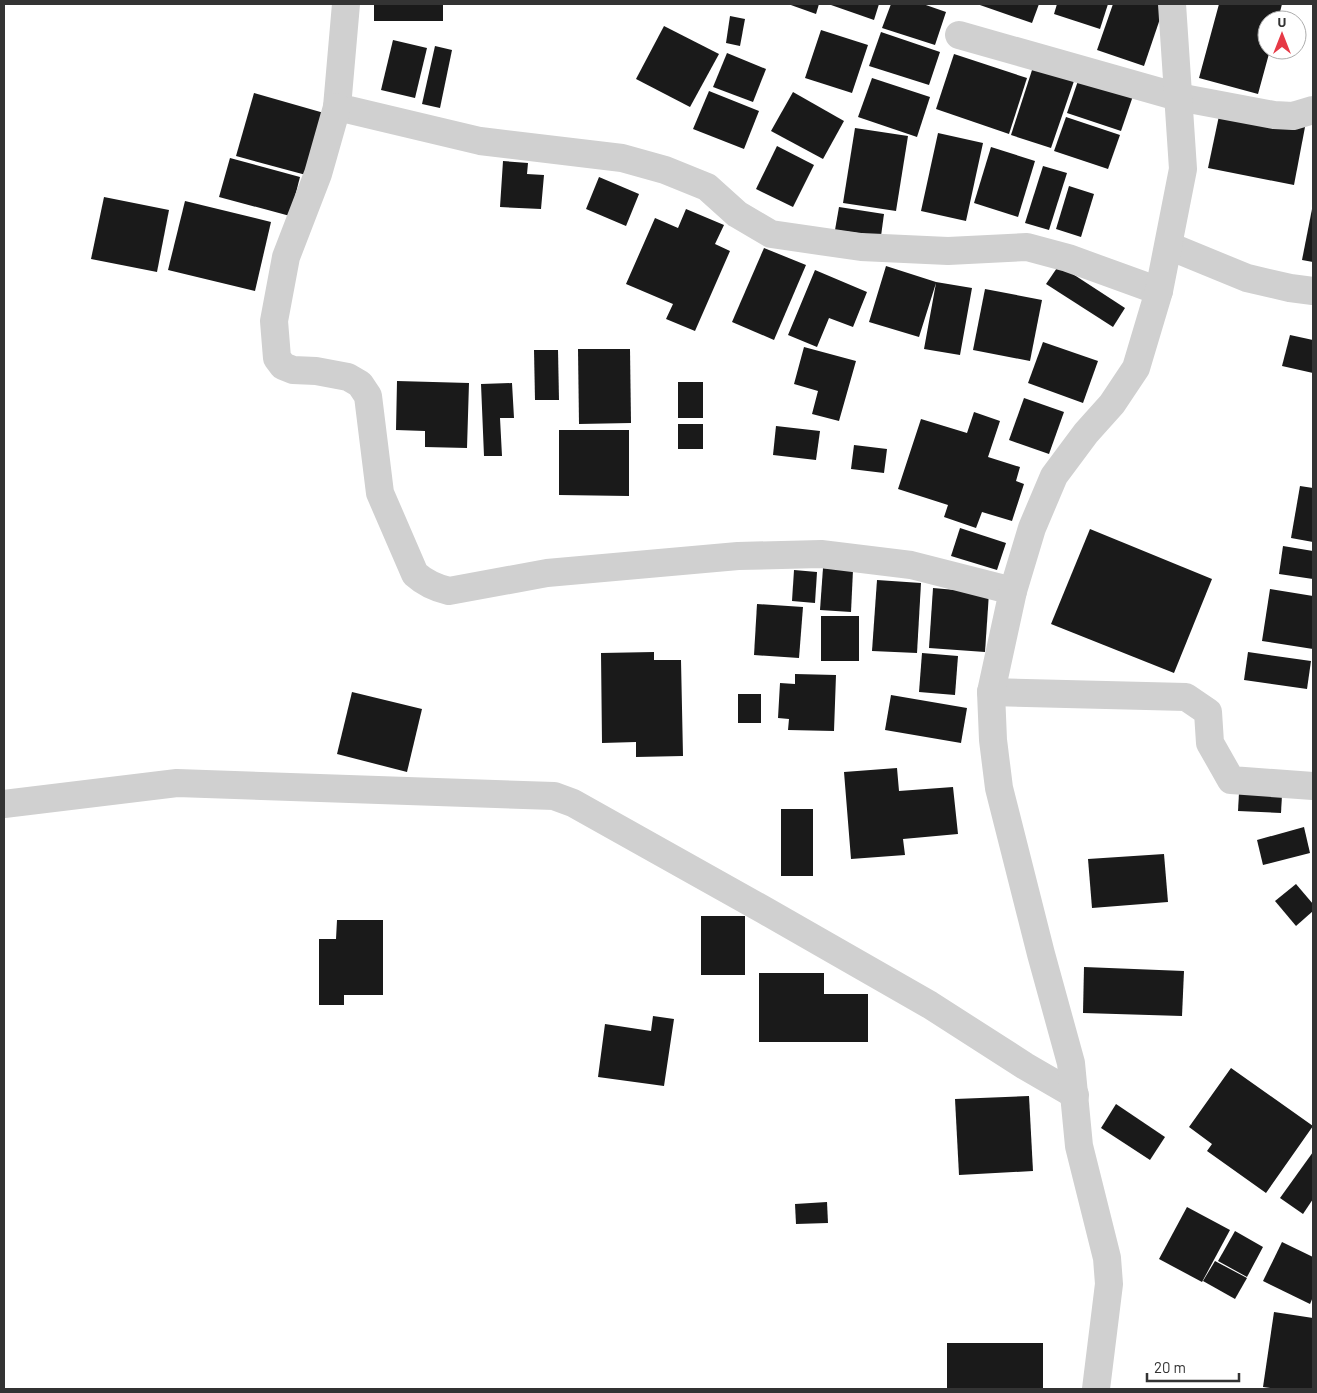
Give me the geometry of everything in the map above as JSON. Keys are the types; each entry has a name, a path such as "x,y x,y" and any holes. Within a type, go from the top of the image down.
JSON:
{"street":[{"path":"346,4 337,107 318,174 286,257 274,321 278,358 283,366 293,370 316,371 348,377 360,384 368,396 380,493 415,574 422,581 449,591 547,573 738,556 821,554 911,565 1013,591"},
{"path":"1096,1389 1110,1284 1107,1258 1079,1146 1071,1063 999,788 993,740 991,692 1013,591 1032,528 1054,476 1086,433 1112,404 1136,368 1159,291 1183,169 1172,4"},
{"path":"959,35 1178,97 1274,115 1293,116 1313,110"},
{"path":"337,107 480,141 622,158 665,170 707,186 737,214 771,234 861,247 948,251 1027,247 1068,258 1159,291"},
{"path":"1169,246 1247,278 1290,288 1313,291"},
{"path":"991,692 1186,697 1208,712 1210,743 1231,780 1313,786"},
{"path":"4,804 177,783 554,796 573,803 930,1005 1025,1066 1075,1095"}],"building":[{"path":"374,4 443,4 443,21 374,21"},
{"path":"788,4 819,4 816,14"},
{"path":"832,4 879,4 874,20"},
{"path":"891,4 923,4 946,12 935,45 882,28"},
{"path":"977,4 1039,4 1032,23"},
{"path":"1057,4 1108,4 1100,29 1054,14"},
{"path":"1113,4 1165,4 1144,66 1097,50"},
{"path":"1219,4 1282,4 1280,10 1257,10 1257,60 1267,60 1258,94 1199,78"},
{"path":"730,16 745,19 740,46 726,43"},
{"path":"664,26 719,54 690,107 636,79"},
{"path":"821,30 868,45 852,93 805,78"},
{"path":"881,32 940,52 929,85 869,66"},
{"path":"393,40 427,48 415,98 381,90"},
{"path":"435,46 452,50 440,108 422,104"},
{"path":"727,53 766,69 753,102 713,87"},
{"path":"954,54 1027,78 1009,134 936,109"},
{"path":"1033,67 1074,81 1051,148 1011,135"},
{"path":"1080,75 1134,93 1121,131 1067,113"},
{"path":"872,78 930,97 917,137 858,117"},
{"path":"709,91 759,111 744,149 693,129"},
{"path":"793,92 844,121 823,159 771,131"},
{"path":"254,93 324,113 306,175 236,156"},
{"path":"1220,111 1305,127 1294,185 1208,168"},
{"path":"1066,117 1120,135 1108,169 1054,151"},
{"path":"855,128 908,136 896,211 843,203"},
{"path":"938,133 983,143 966,221 921,211"},
{"path":"777,146 814,165 793,207 756,189"},
{"path":"991,147 1035,161 1018,217 974,203"},
{"path":"230,158 300,177 290,216 219,197"},
{"path":"503,161 528,163 527,174 544,175 541,209 500,207"},
{"path":"1043,166 1067,173 1049,230 1025,223"},
{"path":"599,177 639,194 626,226 586,209"},
{"path":"1069,186 1094,194 1081,237 1056,229"},
{"path":"104,197 169,210 157,272 91,259"},
{"path":"185,201 271,222 255,291 168,270"},
{"path":"839,207 884,214 881,236 835,230"},
{"path":"686,209 724,225 715,244 730,251 695,331 666,319 673,304 626,284 655,218 678,228"},
{"path":"1313,209 1313,262 1302,260"},
{"path":"764,248 806,265 774,340 732,322"},
{"path":"1059,265 1125,308 1113,327 1046,284"},
{"path":"886,266 936,282 972,288 960,355 924,349 936,283 919,337 869,322"},
{"path":"815,270 867,292 853,327 829,318 817,347 788,335"},
{"path":"985,289 1042,300 1030,361 973,350"},
{"path":"1290,335 1313,340 1313,373 1282,366"},
{"path":"1043,342 1098,361 1083,403 1028,383"},
{"path":"804,347 856,361 839,421 812,414 818,391 794,384"},
{"path":"578,349 630,349 631,423 579,424"},
{"path":"534,350 558,350 559,400 535,400"},
{"path":"397,381 469,383 467,448 425,447 425,431 396,430"},
{"path":"678,382 703,382 703,418 678,418"},
{"path":"512,383 514,418 500,418 502,456 484,456 481,384"},
{"path":"1024,398 1064,412 1049,454 1009,440"},
{"path":"974,412 1000,421 988,457 1020,467 1016,481 1024,484 1012,521 982,512 976,528 944,517 948,505 898,489 921,419 967,433"},
{"path":"678,424 703,424 703,449 678,449"},
{"path":"776,426 820,431 816,460 773,455"},
{"path":"559,430 629,430 629,496 559,495"},
{"path":"854,445 887,449 884,473 851,469"},
{"path":"1300,486 1313,488 1313,542 1291,538"},
{"path":"960,528 1006,543 997,570 951,556"},
{"path":"1090,529 1212,579 1174,673 1051,624"},
{"path":"1283,546 1313,551 1313,579 1279,574"},
{"path":"823,568 853,570 851,612 820,610"},
{"path":"794,570 817,572 815,603 792,601"},
{"path":"877,580 921,583 917,653 872,651"},
{"path":"933,588 989,593 985,652 929,648"},
{"path":"1270,589 1313,596 1313,649 1262,641"},
{"path":"757,604 803,607 799,658 754,655"},
{"path":"821,616 859,616 859,661 821,661"},
{"path":"654,652 654,660 681,660 683,756 636,757 636,742 602,743 601,653"},
{"path":"1248,652 1311,661 1307,689 1244,680"},
{"path":"922,653 958,656 955,695 919,692"},
{"path":"795,674 836,675 834,731 788,730 789,719 778,718 780,683 795,684"},
{"path":"352,692 422,709 407,772 337,754"},
{"path":"738,694 761,694 761,723 738,723"},
{"path":"891,695 967,708 961,743 885,730"},
{"path":"897,768 899,791 953,787 958,834 903,839 905,855 851,859 844,772"},
{"path":"1239,793 1282,795 1281,813 1238,811"},
{"path":"781,809 813,809 813,876 781,876"},
{"path":"1304,827 1310,853 1263,865 1257,840"},
{"path":"1164,854 1168,902 1092,908 1088,859"},
{"path":"1296,884 1313,904 1313,911 1296,926 1275,901"},
{"path":"701,916 745,916 745,975 701,975"},
{"path":"337,920 383,920 383,995 344,995 344,1005 319,1005 319,939 336,939"},
{"path":"1084,967 1184,971 1182,1016 1083,1013"},
{"path":"759,973 824,973 824,994 868,994 868,1042 759,1042"},
{"path":"653,1016 674,1019 664,1086 598,1077 605,1024 651,1031"},
{"path":"1231,1068 1313,1126 1266,1193 1207,1151 1212,1144 1189,1127"},
{"path":"1029,1096 1033,1171 959,1175 955,1099"},
{"path":"1116,1104 1165,1137 1150,1160 1101,1128"},
{"path":"1313,1152 1313,1199 1303,1214 1280,1198"},
{"path":"827,1202 828,1223 796,1224 795,1204"},
{"path":"1187,1207 1230,1230 1202,1282 1159,1259"},
{"path":"1235,1231 1263,1247 1247,1277 1218,1261"},
{"path":"1282,1242 1313,1257 1313,1297 1310,1304 1263,1281"},
{"path":"1215,1261 1247,1278 1235,1299 1203,1281"},
{"path":"1274,1312 1313,1318 1313,1389 1263,1387"},
{"path":"947,1343 1043,1343 1043,1389 947,1389"}]}
